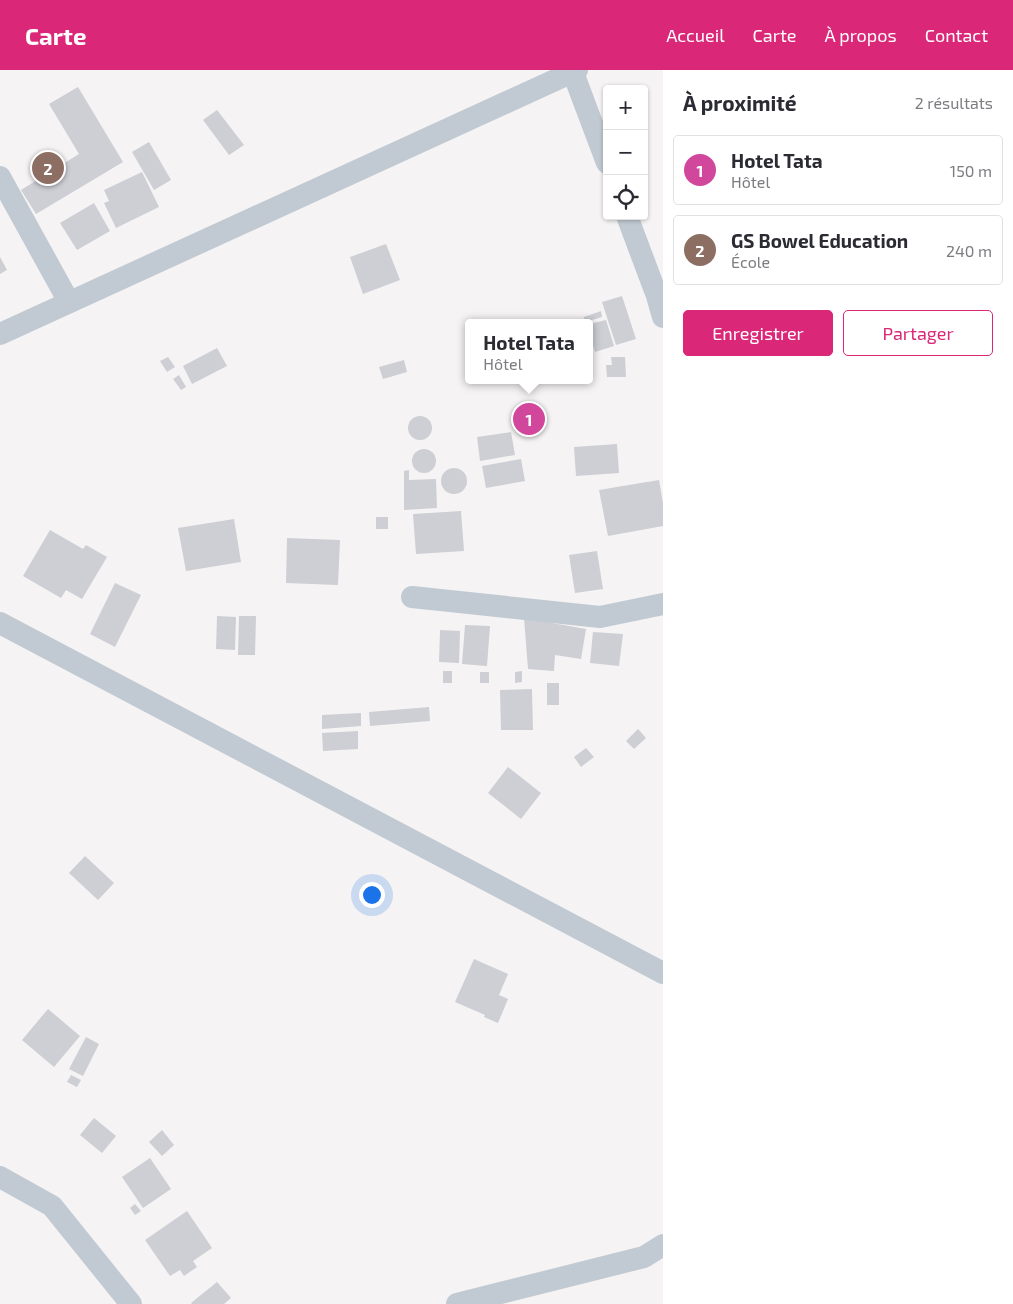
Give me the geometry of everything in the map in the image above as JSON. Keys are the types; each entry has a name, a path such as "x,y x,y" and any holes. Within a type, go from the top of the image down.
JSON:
{"street":[{"path":"0,334 574,71 603,152"},
{"path":"0,177 69,302"},
{"path":"628,220 657,296 663,318"},
{"path":"412,597 600,617 663,604"},
{"path":"0,622 663,973"},
{"path":"0,1178 52,1206 131,1304"},
{"path":"457,1304 644,1257 663,1245"}],"building":[{"path":"78,87 123,162 36,214 21,190 79,154 49,104"},
{"path":"217,110 244,145 229,155 203,120"},
{"path":"149,142 171,180 154,190 132,152"},
{"path":"142,172 159,207 116,228 104,203 109,201 104,190"},
{"path":"94,203 110,231 77,250 60,223"},
{"path":"386,244 400,280 363,294 350,257"},
{"path":"0,257 7,270 0,274"},
{"path":"622,296 636,339 616,345 602,302"},
{"path":"601,311 602,317 593,320 584,319 584,317"},
{"path":"606,320 614,346 595,352 593,323"},
{"path":"217,348 227,366 192,384 183,366"},
{"path":"168,357 175,367 167,372 160,361"},
{"path":"611,357 625,357 626,377 607,377 606,365 612,365"},
{"path":"404,360 407,372 383,379 379,367"},
{"path":"179,375 186,387 181,390 173,379"},
{"path":"420,416 429,419 432,428 429,437 420,440 411,437 408,428 411,419"},
{"path":"511,432 515,455 480,461 477,437"},
{"path":"617,444 619,473 576,476 574,447"},
{"path":"424,449 429,450 435,456 435,466 429,472 424,473 419,472 413,466 412,461 413,456 419,450"},
{"path":"521,459 525,481 486,488 482,466"},
{"path":"454,468 463,472 467,481 463,490 454,494 445,490 441,481 445,472"},
{"path":"409,470 409,480 436,479 437,508 404,510 404,471"},
{"path":"659,480 663,503 663,526 608,536 599,490"},
{"path":"461,511 464,551 416,554 413,514"},
{"path":"376,517 388,517 388,529 376,529"},
{"path":"234,519 241,562 186,571 178,528"},
{"path":"50,530 83,549 86,545 107,557 82,599 66,590 61,598 23,576"},
{"path":"287,538 340,540 338,585 286,583"},
{"path":"597,551 603,589 575,593 569,555"},
{"path":"115,583 141,595 115,647 90,634"},
{"path":"217,616 236,617 235,650 216,649"},
{"path":"239,616 256,616 255,655 238,655"},
{"path":"524,618 586,629 581,659 555,655 554,671 528,669"},
{"path":"465,625 490,626 487,666 462,664"},
{"path":"440,630 460,631 459,663 439,662"},
{"path":"593,632 623,634 619,666 590,663"},
{"path":"443,671 452,671 452,683 443,683"},
{"path":"522,671 522,682 515,683 515,672"},
{"path":"480,672 489,672 489,683 480,683"},
{"path":"547,683 559,683 559,705 547,705"},
{"path":"532,689 533,730 501,730 500,690"},
{"path":"429,707 430,721 370,726 369,712"},
{"path":"361,713 361,726 322,729 322,715"},
{"path":"638,729 646,738 634,749 626,741"},
{"path":"358,731 358,749 323,751 322,733"},
{"path":"586,748 594,757 581,767 574,757"},
{"path":"508,767 541,793 521,819 488,793"},
{"path":"85,856 114,883 98,900 69,873"},
{"path":"474,959 508,974 499,995 508,999 498,1023 455,1002"},
{"path":"48,1009 80,1036 54,1067 22,1040"},
{"path":"86,1037 99,1044 83,1076 69,1069"},
{"path":"71,1075 81,1080 77,1087 67,1082"},
{"path":"94,1118 116,1136 102,1153 80,1135"},
{"path":"162,1130 174,1145 162,1156 149,1142"},
{"path":"150,1158 171,1189 143,1208 122,1177"},
{"path":"135,1204 141,1211 135,1215 130,1208"},
{"path":"187,1211 212,1248 193,1261 197,1267 184,1276 180,1270 170,1276 145,1240"},
{"path":"217,1282 231,1298 224,1304 191,1303"}],"place":[{"name":"GS Bowel Education","path":"48,168"},
{"name":"Hotel Tata","path":"529,419"}]}
